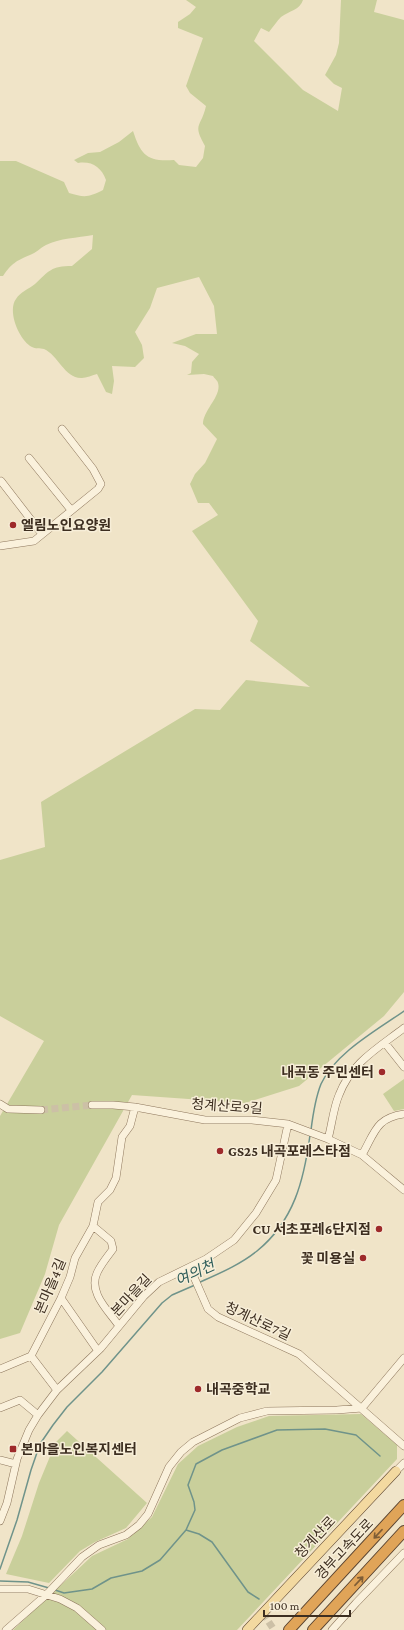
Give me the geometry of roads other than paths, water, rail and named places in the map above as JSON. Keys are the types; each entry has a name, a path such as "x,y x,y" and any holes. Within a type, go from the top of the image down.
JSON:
{"highway":[{"name":"경부고속도로","path":"289,1630 404,1505"},
{"path":"313,1630 404,1531"}],"main road":[{"name":"청계산로","path":"247,1630 396,1471"}],"street":[{"path":"0,546 34,541 98,489 101,484 93,469 62,430"},
{"path":"29,458 71,510"},
{"path":"0,482 1,481 42,534"},
{"path":"404,1028 362,1059 351,1072 338,1096 326,1139 362,1155 404,1190"},
{"path":"385,1043 404,1067"},
{"path":"0,1104 8,1109 41,1110"},
{"name":"청계산로9길","path":"92,1105 135,1107 205,1120 252,1120 291,1125 326,1139"},
{"path":"119,1326 97,1295 95,1285 98,1272 113,1249 112,1241 93,1226 98,1202 110,1190 116,1178 122,1137 130,1126 135,1107"},
{"path":"362,1155 380,1122 392,1116 404,1114"},
{"path":"191,1271 234,1240 256,1213 276,1180 291,1125"},
{"name":"본마을4길","path":"28,1358 61,1298 70,1277 75,1258 93,1226"},
{"name":"본마을길","path":"0,1521 7,1503 14,1464 29,1430 38,1415 57,1390 98,1351 144,1296 159,1282 178,1271 191,1271"},
{"name":"청계산로7길","path":"191,1271 208,1309 218,1317 298,1354 404,1446"},
{"path":"61,1298 98,1351"},
{"path":"0,1369 28,1358 57,1390"},
{"path":"6,1630 47,1593 82,1557 99,1546 126,1536 139,1525 148,1514 169,1467 181,1452 193,1442 240,1418 267,1411 337,1410 362,1408 404,1358"},
{"path":"0,1408 20,1400 38,1415"},
{"path":"0,1460 14,1464"},
{"name":"청계산로","path":"396,1471 404,1463"},
{"path":"332,1630 404,1553"},
{"path":"1,1589 28,1590 47,1593 77,1608 102,1630"}],"waterway":[{"name":"여의천","path":"311,1130 317,1095 327,1073 346,1052 404,1011"},
{"name":"여의천","path":"198,1283 243,1261 257,1251 280,1227 295,1199 300,1184 308,1152 310,1135"},
{"name":"여의천","path":"0,1569 17,1520 40,1444 53,1425 67,1407 102,1372 162,1303 172,1295 195,1285"},
{"path":"55,1590 64,1593 92,1589 111,1578 142,1571 160,1560 186,1530 195,1510 188,1485 196,1464 222,1450 277,1430 325,1429 356,1435 380,1456"},
{"path":"186,1530 199,1534 212,1542 248,1592 259,1599"},
{"path":"0,1581 28,1582 49,1588"}],"tunnel":[{"path":"41,1110 92,1105"},
{"path":"263,1613 274,1630"}],"place":[{"name":"엘림노인요양원","path":"13,525"},
{"name":"내곡동 주민센터","path":"382,1072"},
{"name":"GS25 내곡포레스타점","path":"220,1151"},
{"name":"CU 서초포레6단지점","path":"379,1229"},
{"name":"꽃 미용실","path":"363,1258"},
{"name":"내곡중학교","path":"198,1389"},
{"name":"본마을노인복지센터","path":"13,1449"}]}
